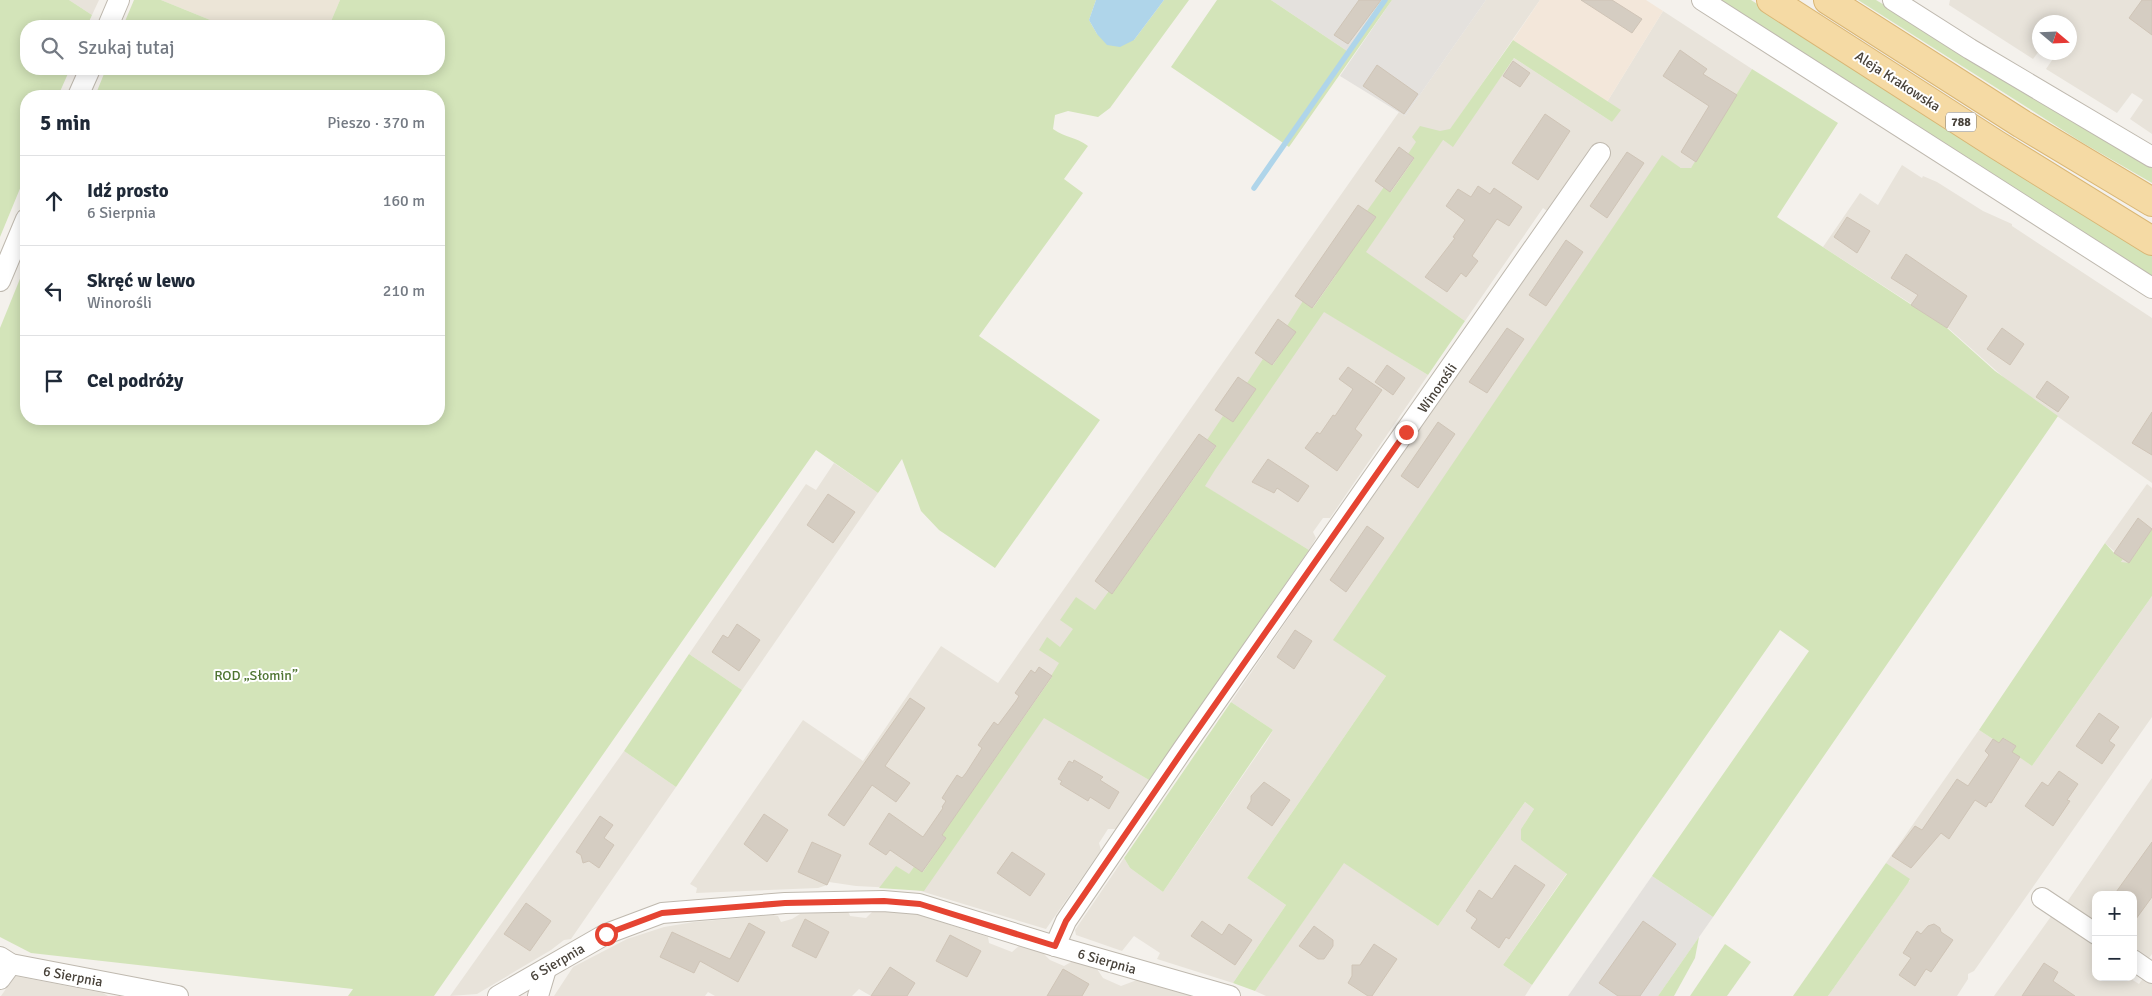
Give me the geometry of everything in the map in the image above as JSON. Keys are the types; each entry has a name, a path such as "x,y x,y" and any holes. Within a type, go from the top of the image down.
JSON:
{"main road":[{"name":"Aleja Krakowska","path":"1771,0 2005,150 2152,241"},
{"name":"788","path":"1828,0 2022,124 2152,202"}],"street":[{"path":"111,20 119,0"},
{"path":"1702,0 2152,288"},
{"path":"1893,0 1970,49 2152,157"},
{"path":"81,90 87,75"},
{"name":"Winorośli","path":"1055,946 1066,921 1184,749 1600,153"},
{"path":"0,281 20,233"},
{"path":"2042,898 2092,931"},
{"name":"6 Sierpnia","path":"498,996 606,934 662,913 785,903 904,902 952,914 1055,946 1230,996"},
{"path":"2137,963 2152,973"},
{"name":"6 Sierpnia","path":"4,967 178,996"},
{"path":"538,996 546,969"}],"shaded area":[{"path":"69,0 99,0 92,15"},
{"path":"161,0 340,0 332,20 210,20"},
{"path":"1271,0 1382,0 1347,51"},
{"path":"1392,0 1486,0 1405,116 1340,76"},
{"path":"1486,0 1540,0 1443,140 1452,146 1514,58 1612,122 1620,110 1607,102 1663,11 1752,69 1691,168 1681,168 1662,156 1334,640 1386,676 1247,878 1286,905 1233,983 1157,959 1160,953 1134,936 1122,951 1076,935 1075,930 1124,858 1130,868 1163,892 1268,739 1273,730 1231,702 1445,389 1550,213 1543,208 1465,321 1366,253 1325,312 1428,375 1330,518 1323,518 1313,532 1316,538 1309,550 1204,486 1045,717 1149,780 1116,829 1108,829 1099,843 1101,850 1046,929 914,889 856,886 829,882 827,885 818,888 696,893 697,888 690,884 803,720 863,761 941,646 998,683 1399,112 1405,116"},
{"path":"1540,0 1646,0 1663,11 1607,102 1513,40"},
{"path":"1950,0 2152,0 2152,134 2130,119 2143,100 2132,93 2117,113 2046,69 2052,60 2077,60 2077,15 2032,15 2032,58 1949,5"},
{"path":"1902,165 1922,178 1923,176 1937,182 1983,211 2012,224 2012,226 2152,318 2152,483 2010,383 1947,327 1823,247 1860,193 1878,205"},
{"path":"834,463 878,493 742,690 689,654 806,484 816,490"},
{"path":"2147,484 2152,488 2152,529 2129,563 2124,564 2121,562 2123,559 2105,543"},
{"path":"2152,596 2152,717 1974,971 1968,974 1968,979 1957,996 1828,996 1910,880 1886,863 1979,730 1999,743 2003,738 2016,746 2020,757 2032,766"},
{"path":"624,751 676,787 571,939 564,940 551,950 477,994 450,996"},
{"path":"2152,778 2152,954 2146,962 2137,956 2137,891 2092,891 2092,924 2065,905"},
{"path":"1525,802 1534,809 1521,829 1521,840 1567,873 1503,965 1532,985 1525,996 1266,996 1255,991 1344,862 1438,926"},
{"path":"1652,876 1713,917 1658,996 1568,996"},
{"path":"848,911 850,916 866,918 873,911 910,912 988,937 989,943 1012,952 1019,946 1043,953 1050,960 1064,966 1073,961 1097,969 1103,978 1121,986 1137,980 1192,996 871,996 859,989 852,996 715,996 708,992 705,996 554,996 573,967 627,939 664,927 694,922 773,915 778,916 781,922 792,919 800,914"},
{"path":"2052,915 2092,943 2092,981 2134,981 2139,984 2146,974 2152,977 2152,996 1994,996"},
{"path":"15,976 103,993 108,996 1,996"}],"green space":[{"path":"0,0 69,0 92,15 90,20 20,20 20,75 67,75 61,90 20,90 20,189 0,237"},
{"path":"134,0 161,0 210,20 126,20"},
{"name":"ROD „Słomin”","path":"340,0 1096,0 1089,20 1097,34 1134,40 1164,0 1189,0 1110,108 1098,117 1068,111 1055,115 1053,129 1088,146 1064,179 1083,193 979,336 1100,420 995,568 939,530 921,511 902,459 878,493 816,450 434,996 348,996 353,989 31,953 0,937 0,328 20,279 20,425 445,425 445,90 97,90 104,75 445,75 445,20 332,20"},
{"path":"1217,0 1271,0 1347,51 1382,0 1392,0 1289,147 1171,67"},
{"path":"1719,0 1751,0 2152,253 2152,276"},
{"path":"1858,0 1876,0 2148,165 2152,168 2152,183 2083,143"},
{"path":"1513,40 1621,110 1612,122 1514,58 1453,147 1443,140 1366,252 1465,321 1428,375 1324,312 1215,470 1205,486 1309,550 1149,780 1044,718 924,891 879,888 896,866 909,874 914,867 923,872 946,838 942,835 1052,677 1059,663 1039,650 1047,637 1060,647 1073,629 1060,620 1076,597 1095,610 1109,591 1113,593 1216,447 1207,440 1223,416 1233,422 1256,389 1247,383 1263,359 1273,365 1295,332 1287,326 1303,301 1313,308 1336,275 1326,268 1353,250 1375,218 1367,211 1384,187 1391,192 1414,159 1408,154 1416,142 1412,137 1420,126 1440,131 1450,129"},
{"path":"1752,69 1838,123 1777,217 1947,328 1995,371 2058,416 1713,917 1652,876 1809,651 1780,630 1532,985 1503,965 1567,874 1521,840 1521,829 1534,809 1525,802 1438,926 1344,863 1255,991 1233,983 1286,905 1247,878 1386,676 1333,640 1662,155 1681,168 1691,168"},
{"path":"2152,529 2152,596 2032,766 2012,752 2015,746 2004,738 1999,743 1979,730 2105,543 2123,559 2121,562 2129,563"},
{"path":"689,654 742,690 676,787 624,751"},
{"path":"1231,702 1273,730 1163,892 1130,868 1124,858"},
{"path":"1886,863 1910,879 1908,883 1828,996 1793,996"},
{"path":"1699,937 1695,958 1674,996 1658,996"},
{"path":"1725,944 1751,962 1727,996 1690,996"}],"water":[{"path":"1096,0 1164,0 1134,40 1120,47 1107,45 1097,34 1089,20"}],"building":[{"path":"1359,0 1381,0 1348,44 1334,35"},
{"path":"1581,0 1612,0 1642,19 1632,33"},
{"path":"2142,0 2152,0 2152,35 2129,18"},
{"path":"1680,50 1707,69 1703,74 1737,95 1696,162 1681,152 1709,106 1663,76"},
{"path":"1513,61 1530,73 1520,87 1503,76"},
{"path":"1377,65 1418,94 1404,114 1363,86"},
{"path":"1545,114 1570,131 1538,180 1512,163"},
{"path":"1399,147 1414,158 1390,192 1375,181"},
{"path":"1627,152 1644,163 1607,218 1590,206"},
{"path":"1478,186 1490,194 1494,188 1522,207 1509,226 1497,219 1472,256 1478,261 1466,277 1461,273 1447,292 1425,277 1455,238 1453,237 1465,220 1446,206 1458,189 1471,197"},
{"path":"1358,205 1376,217 1312,308 1295,296"},
{"path":"1847,217 1870,231 1857,253 1834,237"},
{"path":"1566,240 1583,252 1546,306 1529,295"},
{"path":"1906,254 1967,296 1947,328 1911,305 1918,295 1891,278"},
{"path":"1278,319 1296,332 1272,365 1255,353"},
{"path":"1507,328 1524,339 1487,393 1469,382"},
{"path":"2002,328 2024,344 2010,365 1987,349"},
{"path":"1387,365 1405,378 1393,395 1375,382"},
{"path":"1348,367 1382,390 1355,429 1362,435 1337,471 1305,448 1317,432 1320,434 1333,415 1335,416 1353,389 1339,379"},
{"path":"1238,377 1256,389 1233,422 1215,410"},
{"path":"2047,381 2069,397 2058,412 2036,397"},
{"path":"2152,412 2152,455 2132,443"},
{"path":"1438,422 1455,434 1418,488 1401,476"},
{"path":"1199,434 1216,446 1112,594 1095,581"},
{"path":"1268,459 1309,486 1298,502 1277,488 1274,493 1252,482"},
{"path":"828,494 855,512 833,543 807,525"},
{"path":"2138,518 2152,529 2129,563 2114,553"},
{"path":"1367,526 1384,538 1346,592 1330,580"},
{"path":"737,624 760,640 739,671 712,652 723,635 728,638"},
{"path":"1295,630 1312,641 1294,669 1277,657"},
{"path":"1039,667 1052,676 942,835 946,838 922,872 890,850 886,855 869,844 889,813 923,837 943,808 946,801 942,798 957,775 962,778 966,773 982,748 978,745 994,722 998,725 1016,701 1019,696 1015,693 1031,670 1035,673"},
{"path":"910,698 925,708 885,766 910,783 896,802 872,785 844,826 828,815"},
{"path":"2099,713 2119,727 2109,741 2115,745 2102,764 2076,746"},
{"path":"2003,738 2016,746 2012,752 2020,757 1991,803 1989,802 1986,807 1975,800 1949,839 1941,833 1911,868 1892,856 1915,826 1922,830 1957,779 1968,786 1989,755 1985,751 1993,739 1999,743"},
{"path":"1074,760 1103,777 1100,780 1119,792 1109,809 1090,797 1088,801 1060,784 1062,781 1058,779 1069,761 1073,763"},
{"path":"2059,771 2078,784 2067,800 2070,801 2053,826 2025,806 2042,782 2048,786"},
{"path":"1264,782 1290,800 1272,826 1247,808 1251,801 1251,796"},
{"path":"764,814 788,830 767,862 744,844"},
{"path":"600,816 613,825 604,838 614,845 599,868 589,861 583,863 581,855 576,852"},
{"path":"812,842 841,855 827,885 798,872"},
{"path":"2152,842 2152,897 2137,918 2137,891 2117,891"},
{"path":"1012,852 1045,874 1030,896 997,873"},
{"path":"1515,865 1545,885 1509,939 1506,937 1499,948 1471,928 1477,919 1466,911 1479,890 1492,899"},
{"path":"526,903 551,921 530,951 504,934"},
{"path":"805,919 829,932 816,958 792,946"},
{"path":"1202,921 1222,935 1229,924 1252,940 1235,965 1191,936"},
{"path":"1643,921 1676,944 1640,996 1618,996 1599,983"},
{"path":"749,923 765,932 738,982 700,961 694,973 660,957 672,932 730,959"},
{"path":"1934,924 1940,928 1941,932 1953,940 1931,972 1926,969 1915,986 1899,975 1911,958 1903,953 1917,931 1921,934 1928,926"},
{"path":"1314,926 1333,940 1333,946 1324,959 1318,959 1299,946"},
{"path":"950,935 981,951 967,977 936,961"},
{"path":"1374,944 1397,959 1372,996 1368,996 1348,983 1352,976 1352,965 1360,965"},
{"path":"2044,963 2058,972 2053,981 2075,996 2022,996"},
{"path":"890,967 915,983 907,996 871,996"},
{"path":"1063,969 1089,984 1082,996 1047,996"}],"waterway":[{"path":"1254,188 1385,0"}],"route":[{"path":"606,934 662,913 785,903 884,901 920,904 1055,946 1066,921 1406,432"}]}
